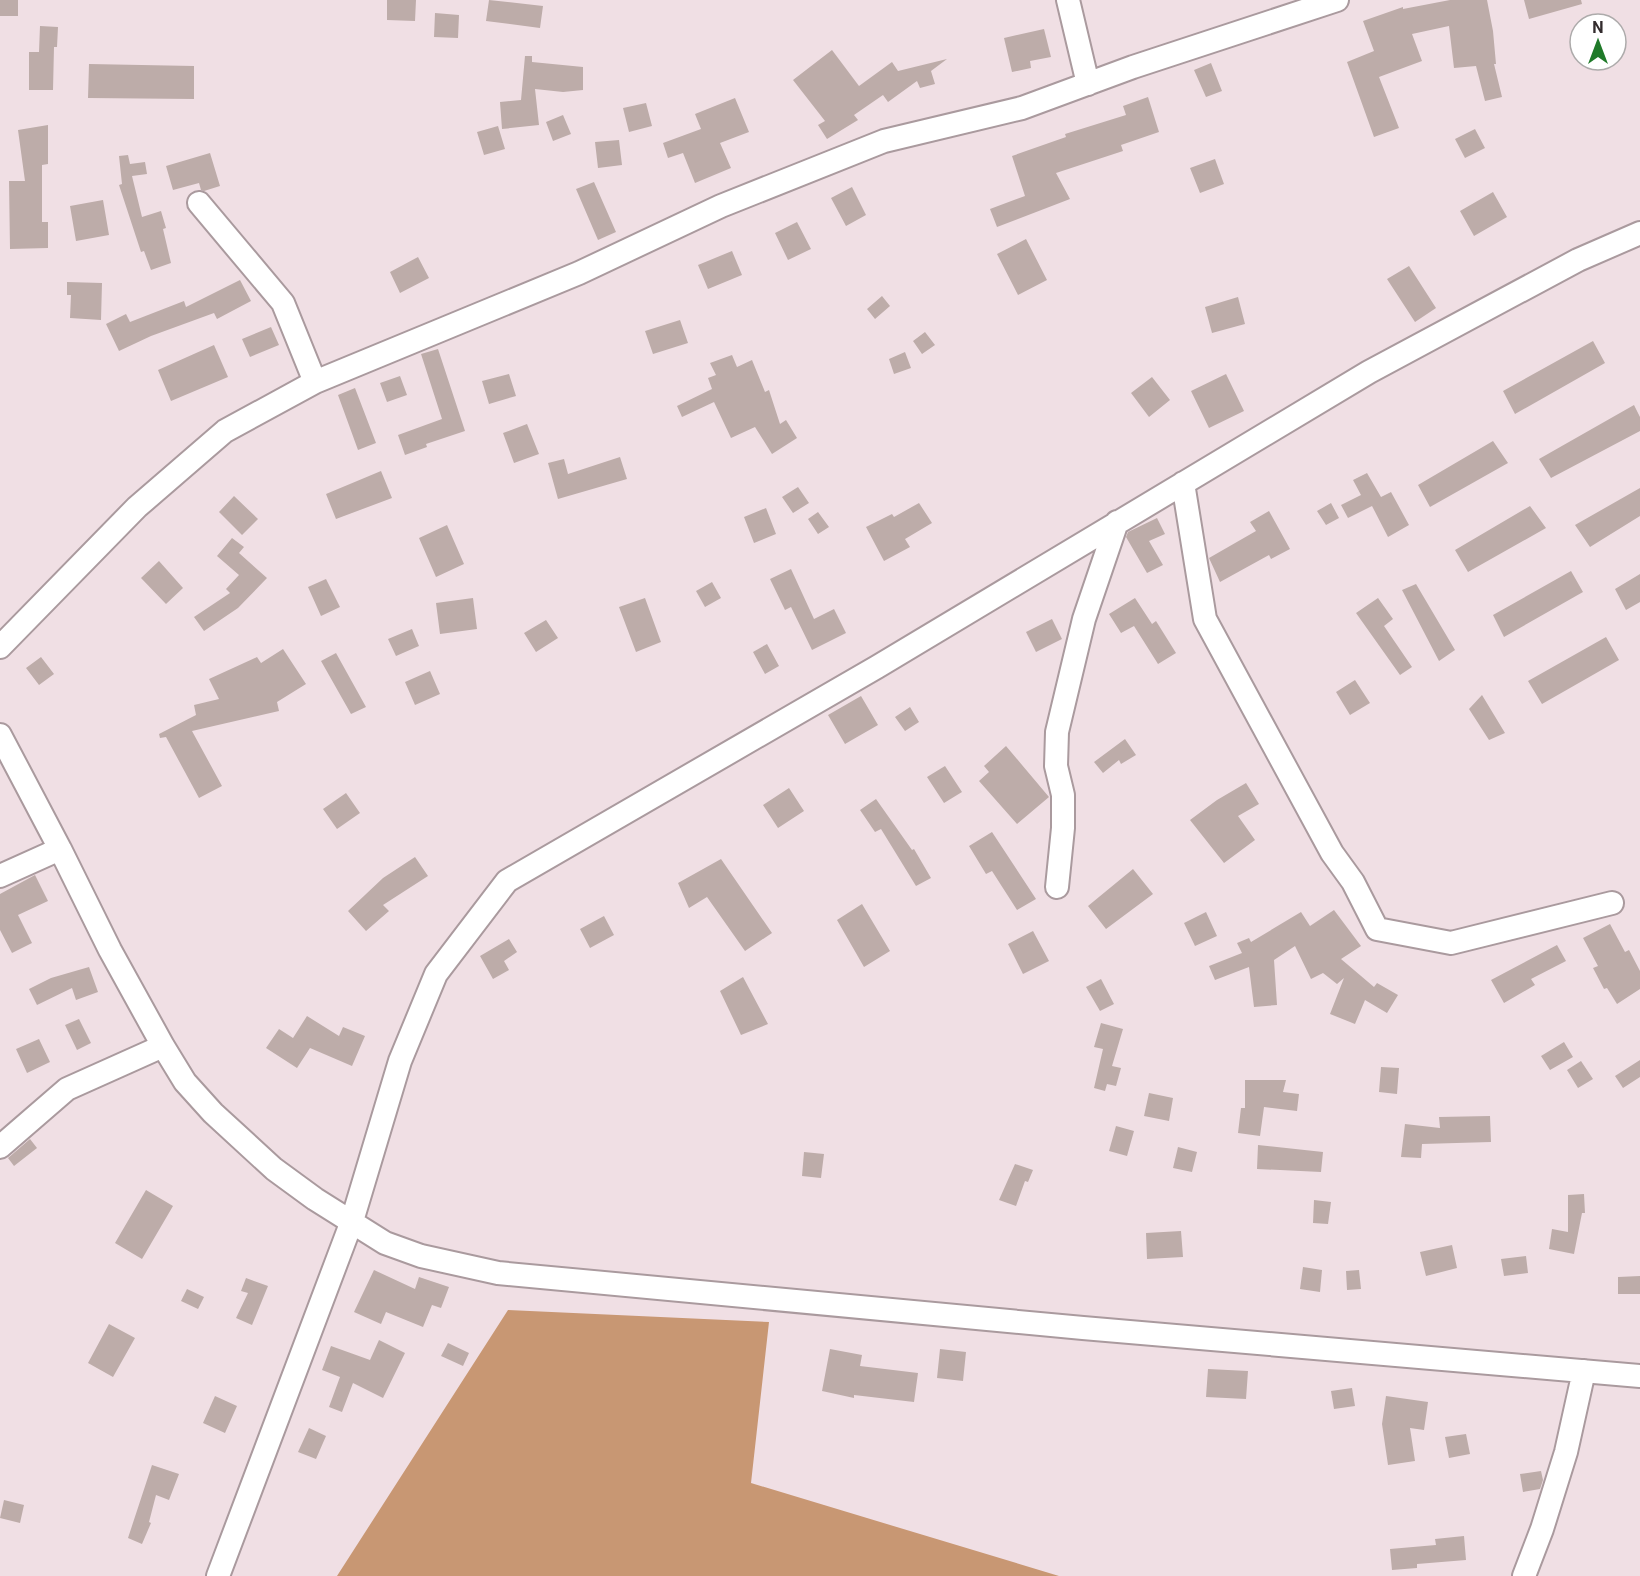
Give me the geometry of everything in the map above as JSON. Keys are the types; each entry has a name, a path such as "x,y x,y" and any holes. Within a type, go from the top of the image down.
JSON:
{"street":[{"path":"1068,0 1088,84"},
{"path":"0,647 137,507 225,431 315,382 579,273 721,206 884,141 1022,108 1337,0"},
{"path":"199,203 283,303 315,382"},
{"path":"218,1576 352,1221 400,1060 436,974 507,881 877,667 1369,372 1578,260 1640,233"},
{"path":"1183,483 1205,619 1332,853 1353,882 1377,929 1450,943 1612,903"},
{"path":"1057,886 1064,828 1063,795 1056,766 1057,732 1084,619 1117,522"},
{"path":"0,735 110,950 184,1082 244,1143 315,1199 385,1243 421,1256 498,1273 1071,1327 1640,1376"},
{"path":"0,876 60,849"},
{"path":"0,1147 67,1089 163,1046"},
{"path":"1524,1576 1542,1529 1566,1452 1584,1371"}],"shaded area":[{"path":"508,1310 769,1322 751,1483 1059,1576 337,1576"}],"building":[{"path":"0,0 18,0 18,16 0,16"},
{"path":"387,0 416,0 415,21 387,20"},
{"path":"489,0 543,6 540,28 486,21"},
{"path":"1450,0 1487,0 1493,31 1496,64 1494,64 1502,97 1485,101 1476,66 1454,68 1449,26 1412,34 1422,61 1379,77 1399,128 1374,137 1347,62 1374,51 1363,21 1403,7 1403,9"},
{"path":"1524,0 1581,0 1582,4 1529,19"},
{"path":"435,13 459,15 458,38 434,37"},
{"path":"40,26 58,27 57,47 54,47 53,90 29,90 29,52 39,52"},
{"path":"1044,29 1051,57 1030,61 1031,68 1012,72 1004,38"},
{"path":"832,50 859,86 892,62 898,71 947,59 931,71 935,84 920,88 917,81 888,102 883,95 854,115 858,120 827,139 818,125 825,121 793,80"},
{"path":"525,56 532,56 532,62 583,67 583,90 563,92 535,89 539,125 502,129 500,102 521,100"},
{"path":"1211,63 1222,91 1206,97 1194,70"},
{"path":"89,64 194,66 194,99 88,98"},
{"path":"1148,97 1159,132 1121,145 1123,151 1056,173 1070,199 997,227 990,209 1025,196 1012,156 1066,137 1065,134 1126,115 1123,106"},
{"path":"735,98 749,132 720,143 731,168 695,183 683,153 668,158 663,143 701,129 695,114"},
{"path":"646,103 652,126 629,132 623,108"},
{"path":"563,115 571,134 553,141 546,122"},
{"path":"48,125 48,164 42,165 42,222 48,222 48,248 10,249 9,181 25,181 18,130"},
{"path":"498,126 505,149 484,155 477,132"},
{"path":"1475,129 1485,148 1465,158 1455,139"},
{"path":"619,140 622,165 598,168 595,142"},
{"path":"210,153 220,186 204,191 201,190 199,183 173,190 166,166"},
{"path":"128,155 130,164 145,162 147,174 132,176 142,217 161,211 166,228 163,229 171,263 151,270 144,251 141,252 119,185 122,184 119,156"},
{"path":"1215,159 1224,184 1200,193 1190,168"},
{"path":"594,182 616,232 598,240 576,189"},
{"path":"852,187 866,215 846,226 831,198"},
{"path":"1493,192 1507,217 1474,236 1460,211"},
{"path":"103,200 109,235 76,241 70,206"},
{"path":"797,222 811,249 788,260 775,233"},
{"path":"1026,239 1047,280 1018,295 997,254"},
{"path":"732,251 742,275 708,289 698,265"},
{"path":"418,257 429,278 400,293 390,272"},
{"path":"1409,266 1436,308 1415,322 1387,279"},
{"path":"240,280 251,301 217,319 214,313 151,336 119,351 106,324 126,314 130,322 184,301 186,307"},
{"path":"67,282 102,283 101,320 70,318 71,295 67,295"},
{"path":"882,296 890,306 875,319 867,309"},
{"path":"1238,297 1245,324 1212,333 1205,307"},
{"path":"680,320 688,343 653,354 645,331"},
{"path":"271,327 279,345 250,357 242,339"},
{"path":"925,332 935,345 922,354 913,341"},
{"path":"1593,341 1605,363 1515,414 1503,391"},
{"path":"214,345 228,377 171,401 158,370"},
{"path":"438,349 465,431 426,444 427,447 405,455 398,435 442,419 421,354"},
{"path":"905,352 911,368 894,374 889,359"},
{"path":"732,355 737,367 752,360 765,392 769,390 780,424 786,420 797,438 772,454 755,427 731,438 714,402 682,417 677,406 712,389 708,378 716,375 710,363"},
{"path":"509,374 516,396 489,404 482,381"},
{"path":"1226,374 1244,411 1209,428 1191,391"},
{"path":"400,376 407,395 387,402 380,383"},
{"path":"1152,377 1170,400 1149,417 1131,393"},
{"path":"355,388 376,443 358,450 338,395"},
{"path":"1634,405 1640,417 1640,431 1551,478 1539,459"},
{"path":"527,424 539,454 514,463 503,433"},
{"path":"1493,441 1508,463 1430,507 1418,485"},
{"path":"620,457 627,479 558,499 548,463 564,459 568,474"},
{"path":"381,471 392,498 336,519 326,494"},
{"path":"1367,473 1381,497 1391,492 1409,525 1388,537 1372,506 1348,518 1341,505 1361,495 1353,480"},
{"path":"798,487 809,503 793,513 782,497"},
{"path":"1640,488 1640,516 1590,547 1575,525"},
{"path":"234,496 258,519 242,535 219,512"},
{"path":"919,503 932,523 905,539 910,547 884,561 866,527 892,514 894,517"},
{"path":"1331,503 1339,518 1326,525 1317,511"},
{"path":"1530,506 1546,528 1468,572 1455,550"},
{"path":"766,508 776,534 754,543 744,517"},
{"path":"1269,511 1290,549 1271,559 1269,555 1220,582 1209,558 1256,531 1250,522"},
{"path":"818,512 829,527 818,534 808,519"},
{"path":"1157,518 1165,534 1149,541 1163,565 1147,573 1126,537 1128,532"},
{"path":"447,525 464,564 436,577 419,538"},
{"path":"232,538 244,547 239,553 267,578 238,608 204,631 194,617 230,593 226,589 239,575 217,556"},
{"path":"159,561 183,588 166,604 141,578"},
{"path":"791,569 814,619 834,609 846,633 812,650 791,607 785,610 770,579"},
{"path":"1571,571 1583,592 1504,637 1493,615"},
{"path":"1640,574 1640,602 1626,610 1615,589"},
{"path":"326,579 340,607 321,616 308,587"},
{"path":"712,582 721,598 705,607 696,591"},
{"path":"1416,584 1455,650 1439,661 1402,590"},
{"path":"473,598 477,629 440,634 436,603"},
{"path":"645,598 661,642 636,652 619,607"},
{"path":"1135,598 1152,624 1156,621 1176,653 1158,664 1134,626 1121,633 1109,614"},
{"path":"1378,598 1393,619 1384,626 1412,667 1400,675 1356,613"},
{"path":"1052,619 1062,639 1036,652 1026,632"},
{"path":"546,620 558,638 536,652 524,633"},
{"path":"412,629 419,646 396,656 388,639"},
{"path":"1606,637 1619,660 1542,704 1528,681"},
{"path":"767,644 779,666 765,674 753,652"},
{"path":"283,649 306,684 277,702 279,711 192,731 222,786 199,798 166,737 160,738 159,734 196,715 194,705 219,699 209,679 257,657 261,663"},
{"path":"336,653 366,707 351,714 321,661"},
{"path":"41,657 54,674 39,685 26,668"},
{"path":"430,671 440,694 415,705 405,682"},
{"path":"1355,680 1370,703 1350,715 1336,692"},
{"path":"1482,695 1505,733 1489,740 1469,709"},
{"path":"861,696 878,725 845,744 828,715"},
{"path":"910,707 919,722 905,731 895,717"},
{"path":"1125,739 1136,755 1121,764 1119,760 1103,773 1094,762"},
{"path":"1006,746 1049,797 1017,824 979,781 989,772 984,766"},
{"path":"945,766 962,792 944,803 927,777"},
{"path":"1246,783 1259,804 1238,816 1255,840 1224,863 1190,820 1217,800"},
{"path":"789,788 804,811 778,828 763,805"},
{"path":"346,793 360,813 337,829 323,809"},
{"path":"876,799 912,850 914,849 931,878 916,886 881,829 875,832 860,810"},
{"path":"992,832 1036,899 1017,910 992,871 986,874 969,846"},
{"path":"415,857 428,876 383,905 389,911 366,931 348,911 383,878"},
{"path":"721,859 772,933 745,951 707,897 689,908 678,883"},
{"path":"1133,869 1153,894 1106,929 1088,906"},
{"path":"35,875 48,901 18,915 32,943 12,953 0,930 0,894"},
{"path":"862,904 890,951 864,967 837,920"},
{"path":"1334,910 1361,946 1341,959 1374,987 1377,983 1398,995 1387,1013 1365,1000 1355,1024 1330,1014 1344,978 1337,984 1323,973 1311,979 1295,946 1274,960 1277,1005 1254,1007 1249,967 1215,980 1209,966 1242,953 1237,943 1249,938 1251,942 1301,912 1310,926"},
{"path":"1206,912 1217,936 1195,946 1184,923"},
{"path":"604,916 614,935 590,948 580,929"},
{"path":"1610,924 1625,952 1629,950 1640,971 1640,989 1617,1004 1607,988 1604,989 1593,968 1598,966 1583,938"},
{"path":"1033,931 1049,961 1023,974 1008,944"},
{"path":"509,939 517,952 504,961 509,970 493,979 480,956"},
{"path":"1557,945 1566,961 1531,979 1535,985 1504,1003 1491,980"},
{"path":"89,967 98,992 76,1000 72,988 37,1005 29,989 51,978"},
{"path":"743,977 768,1024 741,1035 720,991"},
{"path":"1101,979 1114,1004 1100,1011 1086,987"},
{"path":"307,1016 339,1036 343,1027 365,1036 352,1066 310,1048 297,1068 266,1048 279,1029 293,1038"},
{"path":"79,1019 91,1043 77,1050 65,1025"},
{"path":"1101,1023 1123,1029 1112,1066 1121,1068 1116,1086 1107,1084 1105,1091 1094,1088 1103,1049 1094,1047"},
{"path":"39,1039 50,1062 27,1073 16,1049"},
{"path":"1564,1042 1573,1057 1550,1070 1541,1056"},
{"path":"1640,1060 1640,1077 1623,1088 1615,1076"},
{"path":"1581,1061 1593,1079 1578,1088 1567,1070"},
{"path":"1381,1067 1399,1068 1397,1094 1379,1092"},
{"path":"1245,1080 1286,1080 1283,1092 1299,1094 1297,1111 1264,1107 1260,1136 1238,1133 1241,1108 1245,1108"},
{"path":"1149,1093 1173,1098 1169,1121 1144,1116"},
{"path":"1490,1116 1491,1142 1422,1144 1421,1158 1401,1157 1405,1124 1440,1128 1439,1117"},
{"path":"1116,1126 1134,1131 1127,1156 1109,1151"},
{"path":"30,1139 37,1148 14,1166 8,1158"},
{"path":"1258,1145 1323,1152 1321,1172 1257,1169"},
{"path":"1178,1147 1197,1152 1192,1172 1173,1168"},
{"path":"804,1152 824,1154 821,1178 802,1176"},
{"path":"1015,1164 1033,1170 1028,1182 1025,1181 1016,1206 999,1200"},
{"path":"146,1190 173,1206 142,1259 115,1243"},
{"path":"1584,1194 1585,1213 1582,1213 1574,1254 1549,1249 1552,1229 1568,1232 1568,1195"},
{"path":"1314,1200 1331,1202 1328,1224 1313,1223"},
{"path":"1181,1231 1183,1257 1147,1259 1146,1233"},
{"path":"1452,1245 1457,1268 1426,1276 1420,1252"},
{"path":"1526,1256 1528,1273 1504,1276 1501,1259"},
{"path":"1303,1267 1322,1270 1320,1292 1300,1289"},
{"path":"374,1270 415,1289 419,1277 449,1287 441,1308 432,1305 423,1327 386,1312 381,1324 354,1312"},
{"path":"1359,1270 1361,1289 1347,1290 1346,1271"},
{"path":"1640,1276 1640,1294 1618,1294 1618,1277"},
{"path":"246,1278 268,1286 252,1325 236,1318 248,1293 241,1291"},
{"path":"187,1289 204,1297 198,1309 181,1301"},
{"path":"109,1324 135,1338 113,1377 88,1363"},
{"path":"379,1340 405,1353 383,1398 353,1383 342,1412 329,1407 340,1377 322,1370 331,1346 370,1360"},
{"path":"448,1343 469,1353 463,1366 441,1356"},
{"path":"830,1349 862,1355 860,1366 918,1373 914,1402 854,1395 854,1398 822,1391"},
{"path":"940,1349 966,1352 963,1381 937,1378"},
{"path":"1208,1369 1248,1371 1246,1399 1206,1397"},
{"path":"1352,1388 1355,1406 1334,1409 1331,1391"},
{"path":"215,1396 237,1406 225,1433 203,1423"},
{"path":"1386,1396 1428,1402 1424,1430 1410,1428 1415,1461 1388,1465 1382,1424"},
{"path":"309,1428 326,1436 316,1459 298,1452"},
{"path":"1466,1434 1470,1454 1449,1458 1445,1437"},
{"path":"152,1465 179,1474 169,1500 156,1495 149,1522 151,1523 142,1544 128,1538"},
{"path":"1541,1471 1543,1480 1540,1489 1523,1492 1520,1474"},
{"path":"4,1500 24,1505 20,1523 0,1518"},
{"path":"1464,1536 1466,1560 1417,1564 1417,1568 1392,1570 1390,1549 1436,1545 1435,1539"}]}
